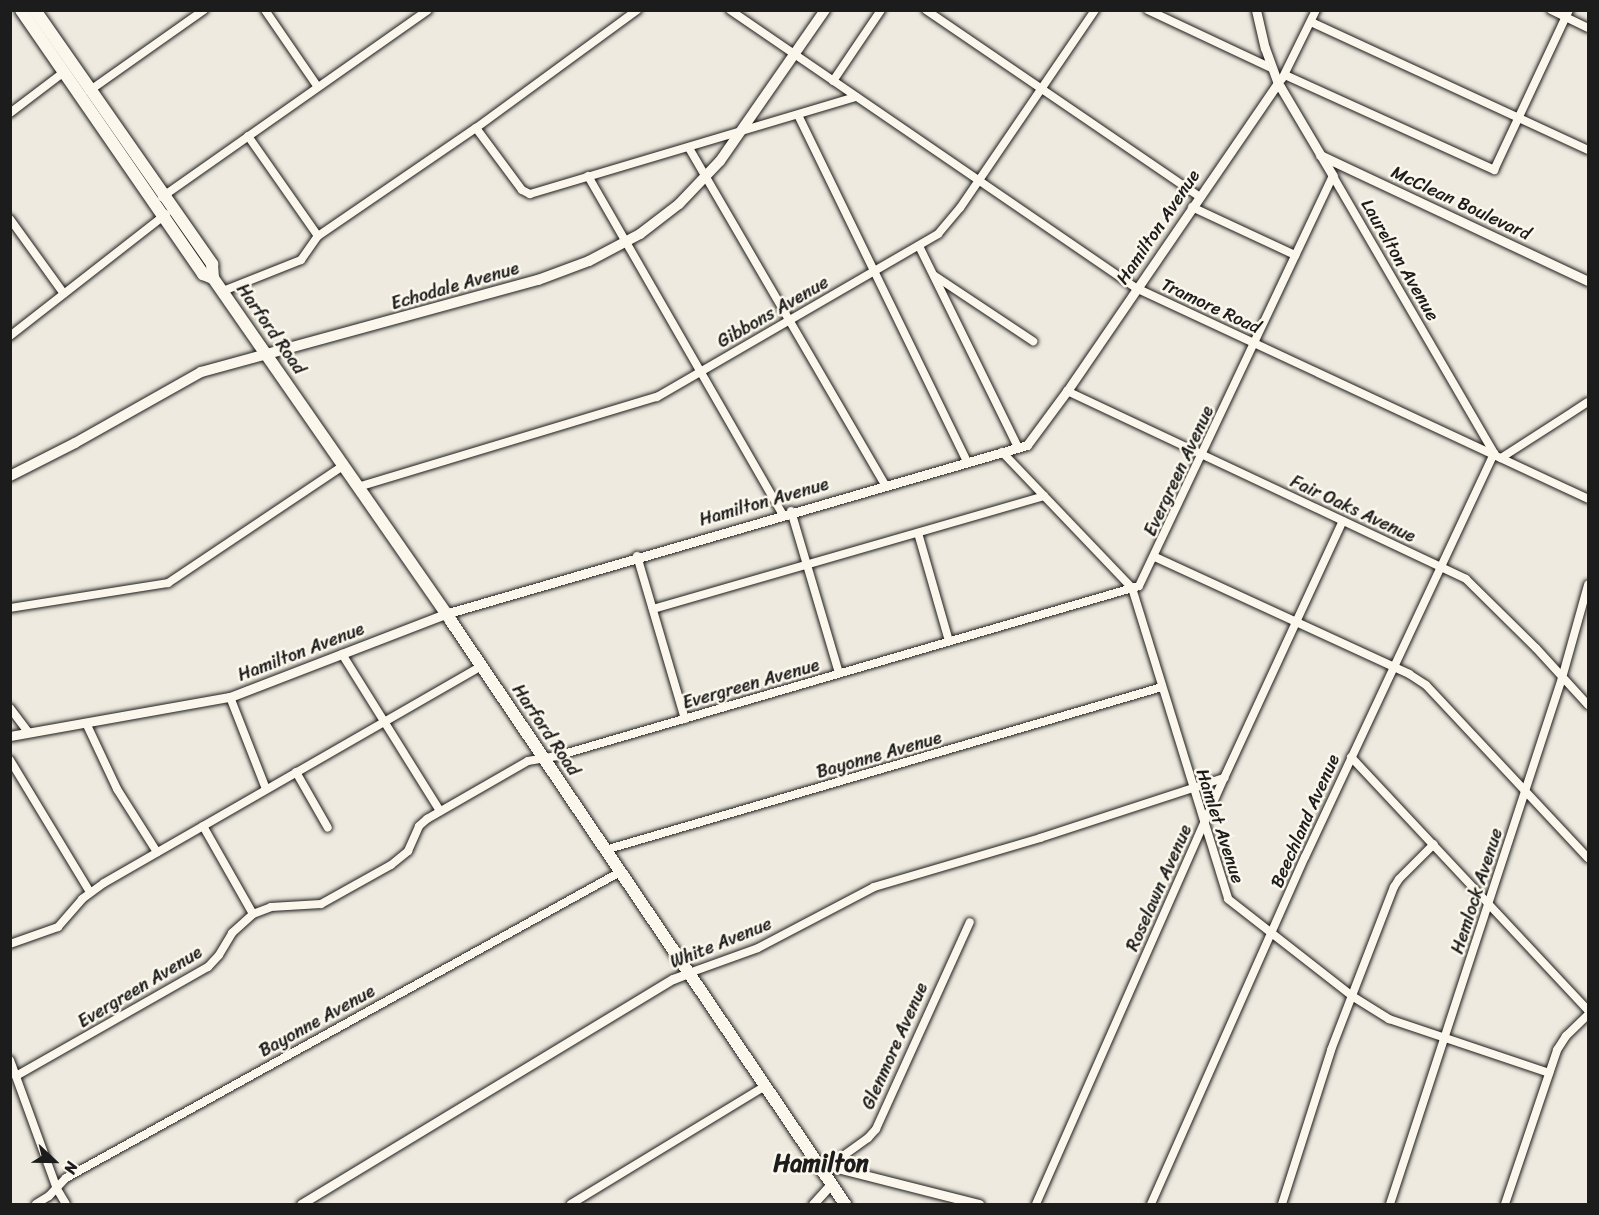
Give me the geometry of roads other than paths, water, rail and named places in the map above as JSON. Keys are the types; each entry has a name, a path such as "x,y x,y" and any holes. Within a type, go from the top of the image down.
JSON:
{"main road":[{"name":"Harford Road","path":"21,10 64,72 85,93"},
{"name":"Harford Road","path":"35,10 85,93 168,213 212,264 213,278 481,666 765,1086 825,1167 831,1184 845,1204"},
{"name":"Echodale Avenue","path":"10,476 75,443 201,372 538,279 589,261 624,243 662,218 705,179 742,132 825,10"}],"street":[{"path":"85,93 204,10"},
{"path":"265,10 318,87"},
{"path":"158,199 428,10"},
{"path":"223,291 301,260 318,236 476,128 637,10"},
{"name":"Tramore Road","path":"730,10 1136,288 1588,499"},
{"path":"833,81 881,10"},
{"path":"926,10 1199,196"},
{"name":"Gibbons Avenue","path":"358,487 649,400 919,246 947,227 1095,10"},
{"path":"1148,10 1271,68"},
{"name":"Laurelton Avenue","path":"1256,10 1271,68 1278,82 1497,456"},
{"name":"Hamilton Avenue","path":"10,736 230,697 445,614 637,556 1002,452 1032,441 1191,207 1285,75 1316,10"},
{"path":"1551,10 1567,14 1588,28"},
{"path":"1285,75 1494,170 1567,14"},
{"path":"1311,22 1588,150"},
{"path":"10,113 64,72"},
{"path":"476,128 525,193 689,148 856,97"},
{"path":"798,115 967,461"},
{"path":"248,136 318,236"},
{"path":"689,148 885,485"},
{"name":"McClean Boulevard","path":"1320,155 1588,281"},
{"path":"588,176 624,243 786,513 806,565 839,673"},
{"name":"Evergreen Avenue","path":"16,1076 208,967 219,955 232,933 253,914 271,907 312,906 329,901 403,856 419,826 440,811 528,761 684,719 1143,583 1333,177"},
{"path":"1191,207 1295,255"},
{"path":"10,336 168,213"},
{"path":"10,219 64,294"},
{"path":"919,246 1018,447"},
{"path":"935,276 1033,341"},
{"name":"Fair Oaks Avenue","path":"1067,391 1441,566 1474,584 1588,705"},
{"path":"1497,456 1588,402"},
{"name":"Hamlet Avenue","path":"1002,452 1132,588 1192,789 1228,899 1352,996 1399,1023 1549,1073"},
{"name":"Beechland Avenue","path":"1151,1204 1351,757 1441,566 1497,456"},
{"path":"10,608 168,583 343,466"},
{"path":"653,609 1044,495"},
{"name":"Roselawn Avenue","path":"1036,1204 1224,778 1343,520"},
{"path":"918,533 950,641"},
{"path":"637,556 684,719"},
{"path":"1155,557 1393,667 1426,685 1588,858"},
{"name":"Hemlock Avenue","path":"1390,1204 1563,678 1588,585"},
{"path":"342,654 440,811"},
{"path":"10,944 58,927 90,892 481,666"},
{"name":"Bayonne Avenue","path":"605,849 1162,687"},
{"path":"230,697 266,789"},
{"path":"10,708 29,733"},
{"path":"86,723 117,789 157,852"},
{"path":"1351,757 1588,1010"},
{"path":"10,760 90,892"},
{"path":"296,772 328,828"},
{"name":"White Avenue","path":"301,1204 673,979 758,948 874,888 1224,778"},
{"path":"203,826 253,914"},
{"path":"1282,1204 1331,1050 1394,887 1434,844"},
{"name":"Bayonne Avenue","path":"36,1204 57,1189 66,1178 620,872"},
{"name":"Glenmore Avenue","path":"825,1167 868,1138 876,1129 970,922"},
{"path":"1505,1204 1561,1042 1588,1016"},
{"path":"10,1060 57,1189 66,1204"},
{"path":"572,1204 765,1086"},
{"path":"825,1167 980,1204"},
{"path":"813,1204 831,1184"}],"district":[{"name":"Hamilton","path":"821,1164"}]}
